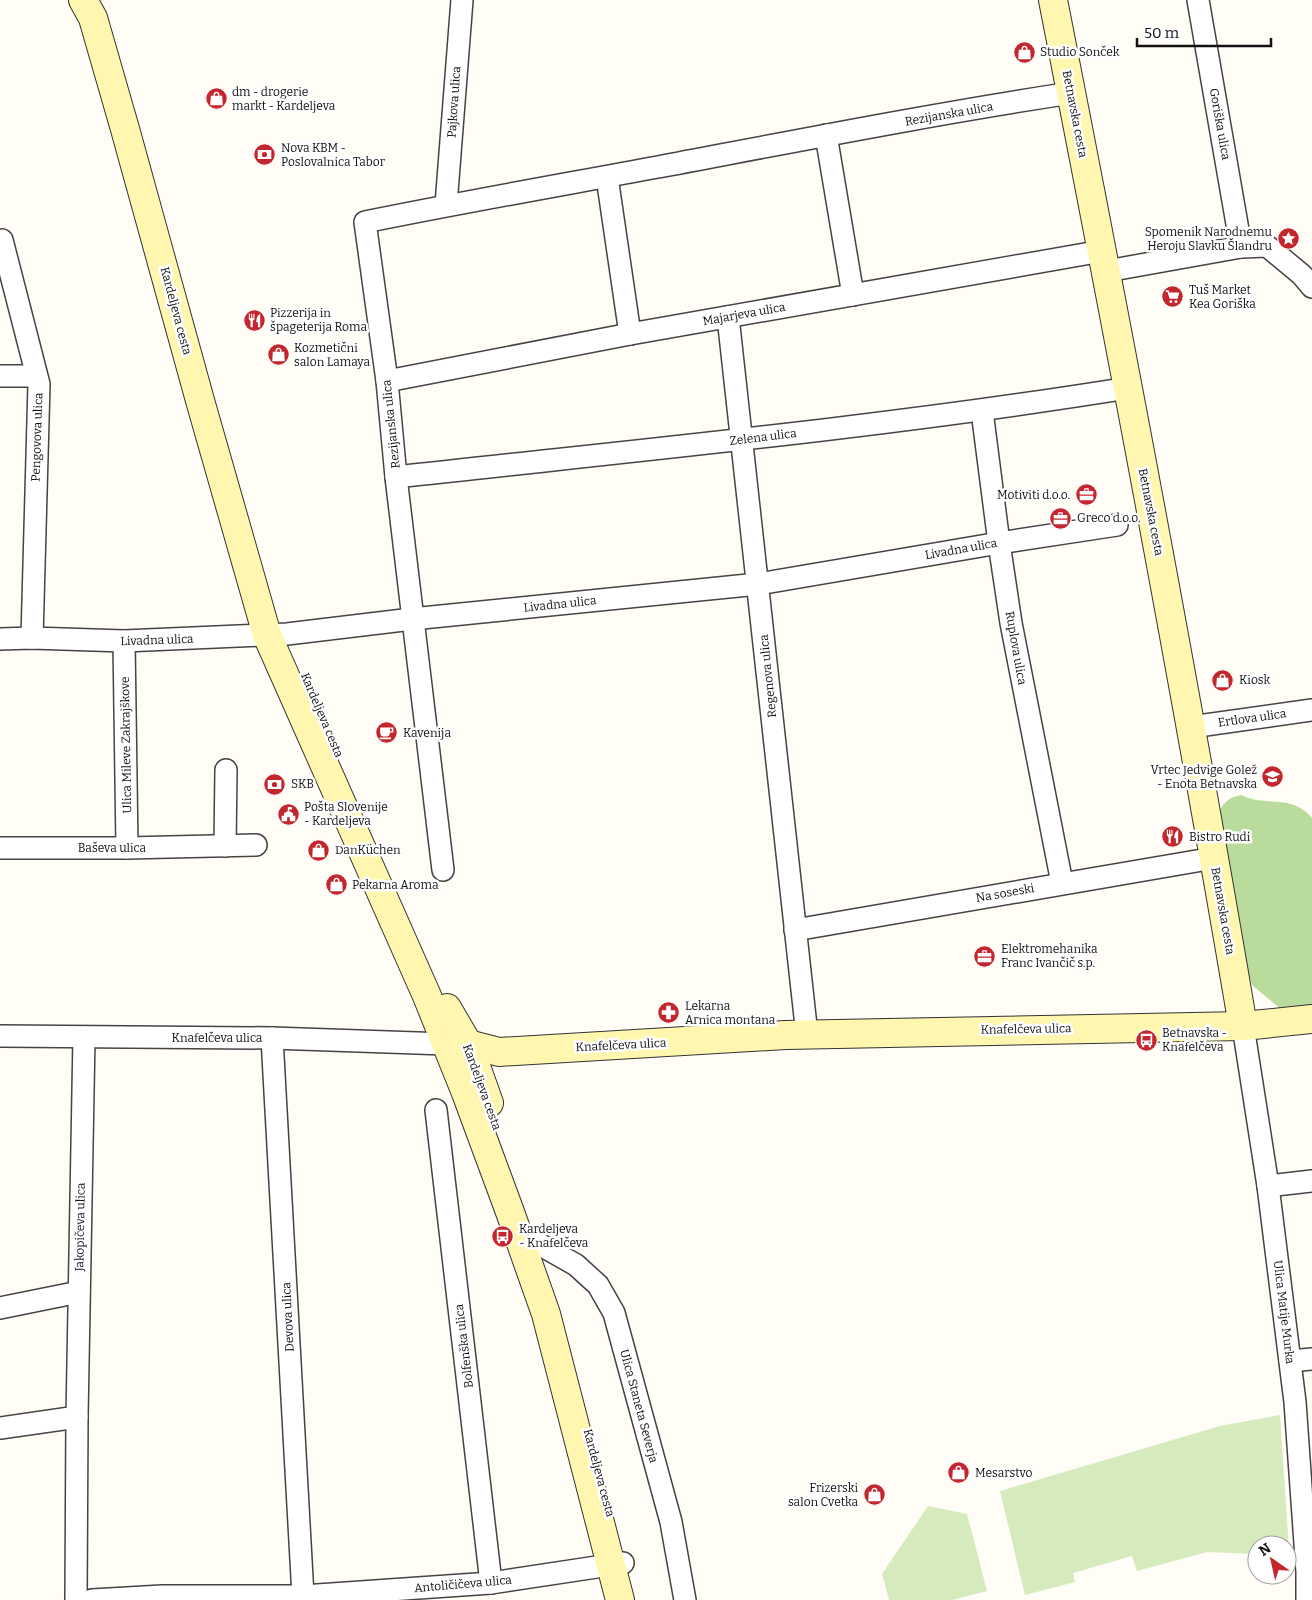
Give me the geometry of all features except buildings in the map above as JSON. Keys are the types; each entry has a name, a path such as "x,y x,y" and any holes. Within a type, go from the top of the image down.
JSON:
{"street":[{"name":"Pajkova ulica","path":"446,205 462,0"},
{"name":"Betnavska cesta","path":"1053,0 1192,727 1243,1026"},
{"name":"Goriška ulica","path":"1198,0 1242,247"},
{"name":"Kardeljeva cesta","path":"91,6 258,603 277,634 427,996 484,1087 523,1210 549,1267 555,1290 561,1334 617,1564 620,1600"},
{"name":"Rezijanska ulica","path":"443,870 412,619 387,381 365,222 446,205 607,177 826,135 1071,93"},
{"path":"826,135 853,295"},
{"path":"607,177 630,334"},
{"name":"Pengovova ulica","path":"2,240 38,384 32,638"},
{"path":"1104,261 1267,246 1302,275 1312,288"},
{"name":"Majarjeva ulica","path":"387,381 630,334 853,295 1104,261"},
{"name":"Regenova ulica","path":"728,317 807,1034"},
{"path":"0,376 36,376"},
{"name":"Zelena ulica","path":"396,477 742,440 982,411 1128,388"},
{"name":"Ruplova ulica","path":"982,411 1013,633 1062,883"},
{"name":"Livadna ulica","path":"0,639 32,638 124,641 277,634 758,584 1116,525"},
{"name":"Ulica Mileve Zakrajškove","path":"124,641 128,848"},
{"name":"Ertlova ulica","path":"1192,727 1312,710"},
{"path":"225,846 226,770"},
{"name":"Baševa ulica","path":"0,848 256,845"},
{"name":"Na soseski","path":"796,930 1214,858"},
{"name":"Knafelčeva ulica","path":"0,1036 272,1038 457,1044 499,1052 807,1034 1243,1026 1312,1019"},
{"name":"Ulica Matije Murka","path":"1243,1026 1268,1186 1295,1402 1309,1589"},
{"name":"Jakopičeva ulica","path":"76,1600 77,1418 84,1037"},
{"name":"Devova ulica","path":"272,1038 303,1596"},
{"name":"Kardeljeva cesta","path":"457,1044 466,1093 546,1314 617,1564 633,1600"},
{"name":"Bolfenška ulica","path":"436,1110 492,1583"},
{"path":"1268,1186 1312,1181"},
{"name":"Ulica Staneta Severja","path":"539,1244 576,1265 598,1285 614,1313 671,1522 686,1600"},
{"path":"0,1308 79,1292"},
{"path":"1290,1361 1312,1359"},
{"path":"0,1428 77,1418"},
{"name":"Antoličičeva ulica","path":"92,1600 162,1596 303,1596 492,1583 617,1564"}],"green space":[{"path":"1241,795 1256,800 1293,805 1306,812 1312,818 1312,1008 1282,1010 1253,986 1247,974 1217,821 1224,804 1231,798"},
{"path":"1280,1415 1288,1535 1247,1535 1247,1554 1207,1552 1137,1571 1132,1556 1073,1573 1075,1582 1025,1595 1000,1491 1220,1426"},
{"path":"928,1506 967,1514 987,1591 952,1600 889,1600 882,1574"}],"place":[{"name":"Studio Sonček","path":"1024,52"},
{"name":"dm - drogerie markt - Kardeljeva","path":"216,99"},
{"name":"Nova KBM - Poslovalnica Tabor","path":"265,155"},
{"name":"Spomenik Narodnemu Heroju Slavku Šlandru","path":"1288,239"},
{"name":"Tuš Market Kea Goriška","path":"1173,297"},
{"name":"Pizzerija in špageterija Roma","path":"254,320"},
{"name":"Kozmetični salon Lamaya","path":"278,355"},
{"name":"Motiviti d.o.o.","path":"1086,495"},
{"name":"Greco d.o.o.","path":"1061,518"},
{"name":"Kiosk","path":"1223,680"},
{"name":"Kavenija","path":"387,733"},
{"name":"Vrtec Jedvige Golež - Enota Betnavska","path":"1273,777"},
{"name":"SKB","path":"275,784"},
{"name":"Pošta Slovenije - Kardeljeva","path":"288,814"},
{"name":"Bistro Rudi","path":"1173,837"},
{"name":"DanKüchen","path":"319,850"},
{"name":"Pekarna Aroma","path":"336,885"},
{"name":"Elektromehanika Franc Ivančič s.p.","path":"985,956"},
{"name":"Lekarna Arnica montana","path":"669,1013"},
{"name":"Betnavska - Knafelčeva","path":"1146,1040"},
{"name":"Kardeljeva - Knafelčeva","path":"503,1236"},
{"name":"Mesarstvo","path":"959,1473"},
{"name":"Frizerski salon Cvetka","path":"874,1495"}]}
